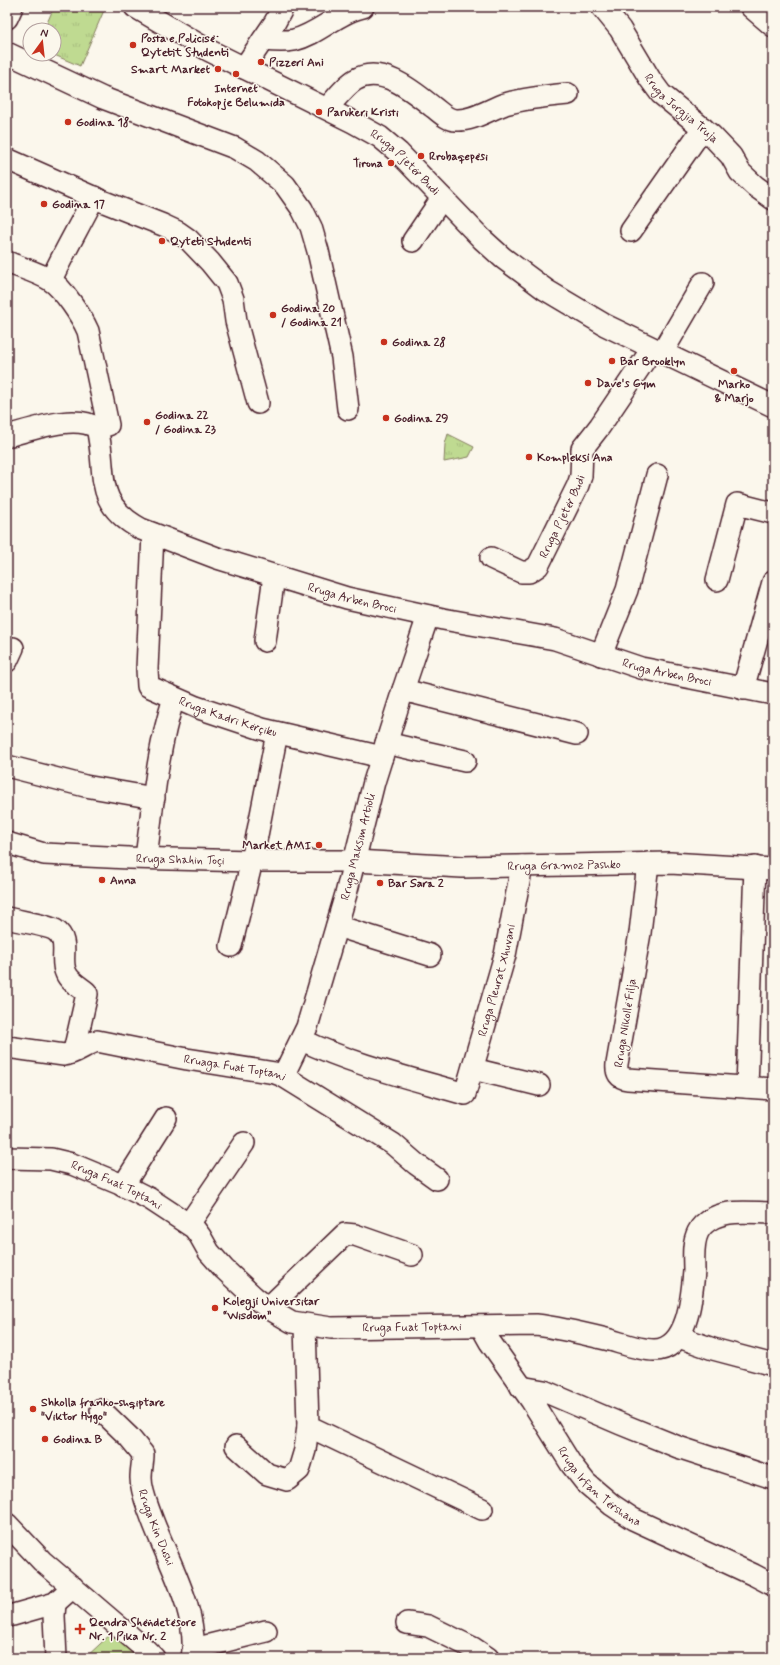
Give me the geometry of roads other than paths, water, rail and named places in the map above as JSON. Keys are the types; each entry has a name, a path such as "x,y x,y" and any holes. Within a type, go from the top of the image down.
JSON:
{"street":[{"path":"7,18 12,7"},
{"name":"Rruga Pjetër Budi","path":"135,7 196,44 327,108 380,137 399,153 462,220 503,258 546,290 605,325 773,406"},
{"path":"244,68 283,7"},
{"path":"263,40 292,41 338,19 347,12 363,7"},
{"name":"Rruga Jorgjia Truja","path":"602,7 620,29 650,79 661,94 707,131 732,156 740,172 773,200"},
{"path":"752,7 773,26"},
{"path":"7,53 103,98 235,148 257,161 285,186 302,209 318,251 342,357 348,409"},
{"path":"327,108 354,80 365,76 374,75 394,80 404,85 447,118 456,121 467,119 520,100 568,94"},
{"path":"631,231 707,131"},
{"path":"7,159 178,232 193,244 227,283 233,299 236,321 258,404"},
{"path":"51,280 65,249 76,233 94,197"},
{"path":"413,241 442,198"},
{"path":"7,262 51,280 81,317 88,331 108,425"},
{"path":"657,351 703,283"},
{"name":"Rruga Pjetër Budi","path":"491,558 521,572 530,572 538,566 578,485 581,476 582,449 657,351"},
{"name":"Rruga Arben Broci","path":"7,436 68,422 92,424 97,428 99,437 104,486 108,500 114,507 135,526 217,558 347,598 428,616 555,639 646,669 773,694"},
{"path":"601,655 627,590 657,476"},
{"path":"717,580 737,504 773,513"},
{"path":"153,534 147,682 150,688 174,698"},
{"path":"265,641 274,576"},
{"path":"743,689 773,582"},
{"name":"Rruga Maksim Artioli","path":"284,1076 302,1040 337,926 384,750 428,616"},
{"path":"403,690 577,734"},
{"name":"Rruga Kadri Kërçiku","path":"146,858 162,740 174,698 196,707 277,733 465,761"},
{"path":"231,946 252,861 277,733"},
{"path":"7,766 85,786 154,798"},
{"name":"Rruga Shahin Toçi","path":"7,843 44,854 252,861 355,861"},
{"name":"Rruga Gramoz Pashko","path":"355,861 462,867 648,863 710,864 764,868"},
{"name":"Rruga Nikollë Filja","path":"648,863 640,933 617,1064 618,1074 620,1077 628,1080 773,1089"},
{"name":"Rruga Pleurat Xhuvani","path":"302,1040 332,1053 380,1070 465,1094 505,955 522,866"},
{"path":"747,1087 764,868"},
{"path":"7,918 54,929 63,939 65,947 64,971 67,976 87,994 74,1051"},
{"path":"337,926 430,955"},
{"name":"Rruaga Fuat Toptani","path":"7,1047 64,1055 97,1042 187,1059 275,1073 284,1076 393,1144 416,1164 437,1179"},
{"path":"472,1069 539,1085"},
{"path":"123,1186 166,1118"},
{"path":"189,1224 244,1143"},
{"name":"Rruga Fuat Toptani","path":"7,1158 58,1160 86,1169 150,1200 189,1224 198,1232 208,1252 246,1289 268,1308 292,1322 330,1328 536,1325 567,1329 637,1347 655,1350 669,1346 679,1337"},
{"path":"773,1213 740,1213 722,1215 707,1222 699,1230 694,1246 694,1272 688,1312 679,1337 713,1349 773,1365"},
{"path":"268,1308 341,1236 345,1234 355,1235 412,1255"},
{"path":"236,1446 267,1474 287,1480 299,1470 305,1450 308,1426 305,1325"},
{"name":"Rruga Irfan Tërshana","path":"480,1326 521,1386 577,1474 596,1492 612,1505 644,1525 707,1552 773,1585"},
{"path":"521,1386 544,1391 678,1447 773,1478"},
{"name":"Rruga Kin Dushi","path":"101,1410 129,1437 143,1454 141,1478 144,1498 177,1579 190,1617 193,1627 193,1653"},
{"path":"308,1426 482,1509"},
{"path":"7,1524 42,1561 146,1649 154,1658"},
{"path":"7,1616 13,1616 55,1603 73,1587"},
{"path":"55,1603 54,1616 56,1658"},
{"path":"407,1623 428,1626 473,1648 488,1658"},
{"path":"193,1653 266,1632"}],"place":[{"name":"Posta e Policisë Qytetit Studenti","path":"133,45"},
{"name":"Pizzeri Ani","path":"261,62"},
{"name":"Smart Market","path":"218,69"},
{"name":"Internet Fotokopje Belumida","path":"236,74"},
{"name":"Parukeri Kristi","path":"319,112"},
{"name":"Godina 18","path":"68,122"},
{"name":"Rrobaqepësi","path":"421,156"},
{"name":"Tirona","path":"391,163"},
{"name":"Godina 17","path":"44,204"},
{"name":"Qyteti Studenti","path":"162,241"},
{"name":"Godina 20 / Godina 21","path":"273,315"},
{"name":"Godina 28","path":"384,342"},
{"name":"Bar Brooklyn","path":"612,361"},
{"name":"Marko & Marjo","path":"734,371"},
{"name":"Dave's Gym","path":"588,383"},
{"name":"Godina 29","path":"386,418"},
{"name":"Godina 22 / Godina 23","path":"147,422"},
{"name":"Kompleksi Ana","path":"529,457"},
{"name":"Market AMI","path":"319,845"},
{"name":"Anna","path":"102,880"},
{"name":"Bar Sara 2","path":"380,883"},
{"name":"Kolegji Universitar “Wisdom”","path":"215,1308"},
{"name":"Shkolla franko-shqiptare \"Viktor Hygo\"","path":"33,1409"},
{"name":"Godina B","path":"45,1439"},
{"name":"Qendra Shëndetësore Nr. 1 Pika Nr. 2","path":"80,1629"}]}
